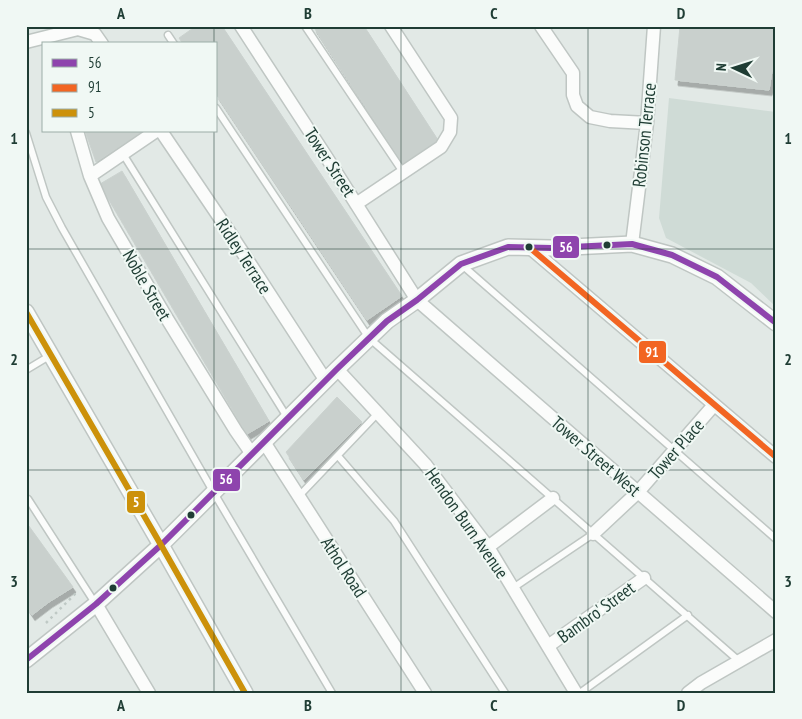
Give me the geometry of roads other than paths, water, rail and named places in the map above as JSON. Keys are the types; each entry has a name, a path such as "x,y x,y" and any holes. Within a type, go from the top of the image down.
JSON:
{"street":[{"name":"Tower Street","path":"241,26 416,300"},
{"path":"356,204 441,147 450,132 451,118 391,26"},
{"path":"541,26 573,73 573,95 577,106 590,117 610,121 647,123"},
{"name":"Robinson Terrace","path":"632,244 647,123 654,26"},
{"path":"26,42 78,29 98,39"},
{"name":"Noble Street","path":"77,132 90,176 108,218 166,318 252,454"},
{"path":"90,176 155,132"},
{"name":"Ridley Terrace","path":"163,132 326,380"},
{"path":"26,660 96,604 162,545 387,321 461,264 508,247 551,248 632,244 672,255 717,277 776,323"},
{"path":"529,247 776,457"},
{"name":"Tower Street West","path":"416,300 776,612"},
{"path":"26,312 162,545 245,693"},
{"name":"Hendon Burn Avenue","path":"337,369 426,464 488,546 578,693"},
{"name":"Tower Place","path":"593,534 638,492 714,405"},
{"name":"Athol Road","path":"264,442 425,693"},
{"path":"488,546 553,498"},
{"name":"Bambro' Street","path":"548,646 644,578"},
{"path":"96,604 149,693"},
{"path":"688,693 701,683 776,640"}],"lane":[{"path":"305,26 403,172"},
{"path":"168,35 173,42"},
{"path":"218,111 370,338 739,661"},
{"path":"26,133 46,197 62,228 214,493 332,693"},
{"path":"122,154 288,418"},
{"path":"461,264 776,539"},
{"path":"26,370 51,355"},
{"path":"299,496 378,413"},
{"path":"338,456 394,521 505,693"},
{"path":"26,499 28,498 96,604"},
{"path":"513,588 593,534"},
{"path":"578,693 688,616"}]}
